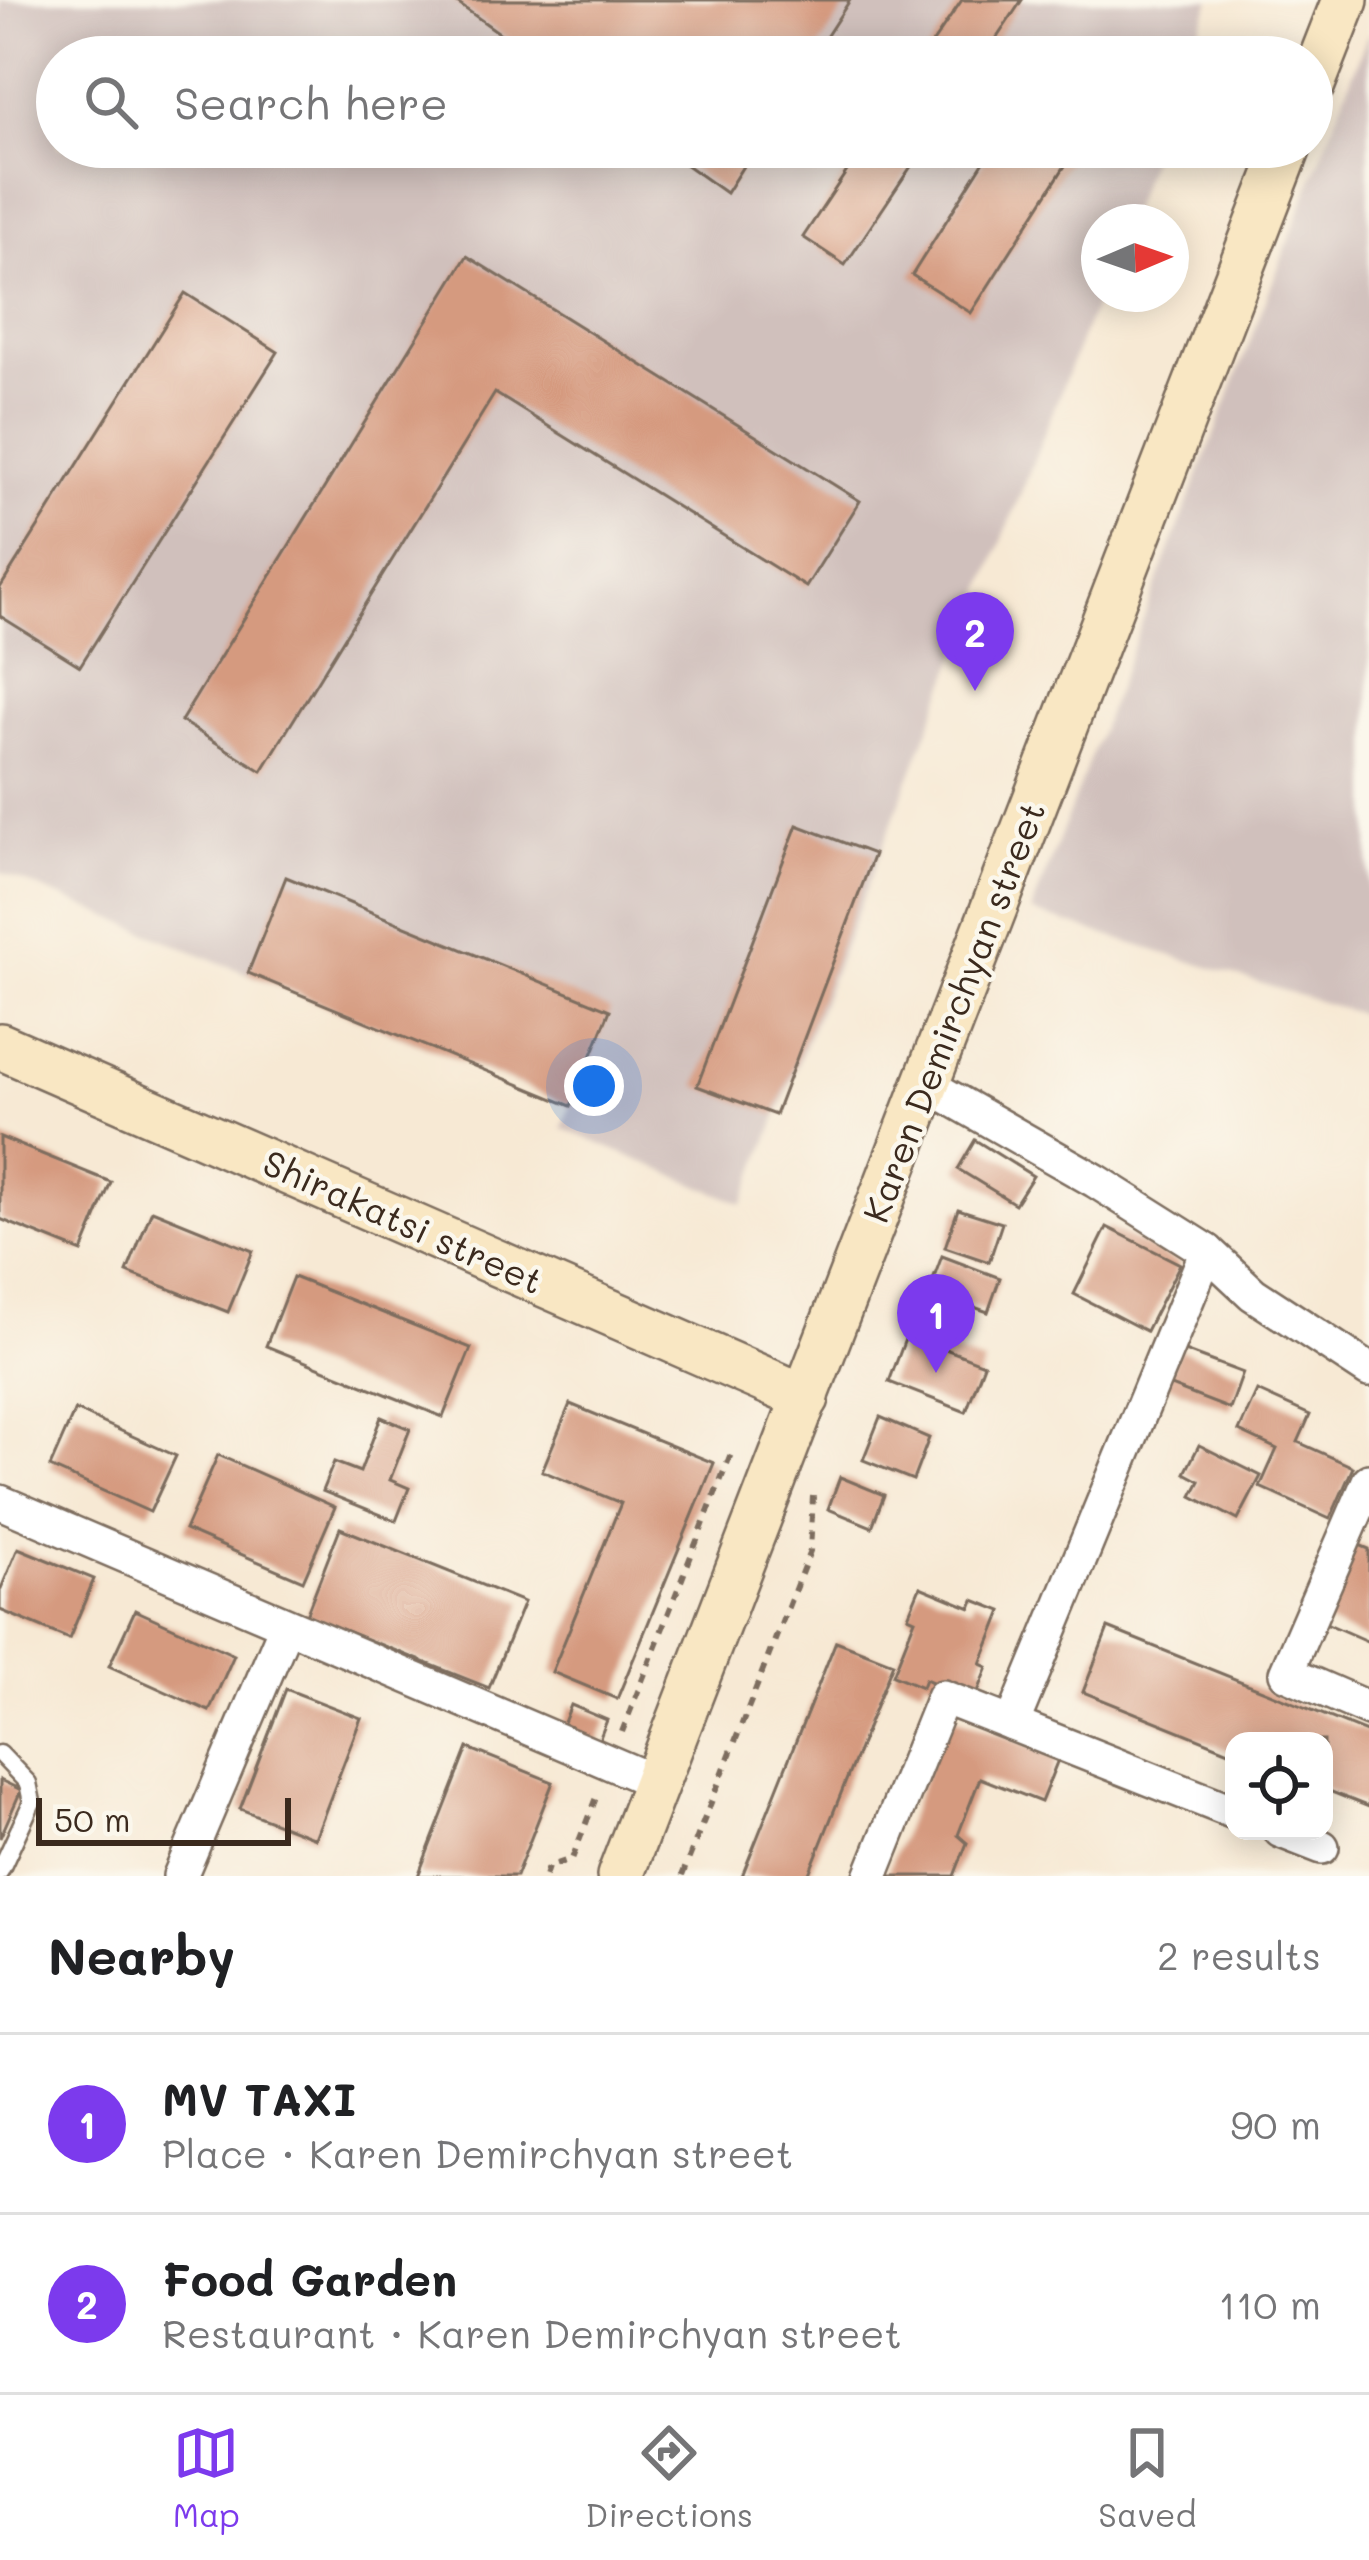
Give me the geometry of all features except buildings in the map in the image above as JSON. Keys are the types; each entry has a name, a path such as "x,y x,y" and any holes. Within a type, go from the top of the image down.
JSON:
{"main road":[{"path":"1331,36 1345,0"},
{"name":"Karen Demirchyan street","path":"620,1876 1280,168"},
{"name":"Shirakatsi street","path":"0,1046 806,1398"}],"street":[{"path":"926,1084 1207,1251 1252,1294 1369,1370"},
{"path":"1012,1724 1207,1251"},
{"path":"1369,1481 1286,1673 1369,1709"},
{"path":"0,1502 655,1782"},
{"path":"181,1876 286,1626"},
{"path":"871,1876 943,1697 1225,1808"},
{"path":"1304,1840 1322,1847"}],"lane":[{"path":"0,1754 28,1783 32,1802 0,1871"}],"path":[{"path":"545,1876 548,1867 572,1858 732,1451"},
{"path":"682,1876 810,1551 810,1504 818,1483"}],"shaded area":[{"path":"0,0 1211,0 1197,36 36,36 36,168 1147,168 1133,204 1081,204 1081,312 1092,312 743,1204 562,1128 570,1106 0,872"},
{"path":"1369,31 1369,1017 1031,912 1316,168 1333,168 1333,125"}],"place":[{"name":"Food Garden","path":"975,691"},
{"name":"MV TAXI","path":"936,1373"}]}
